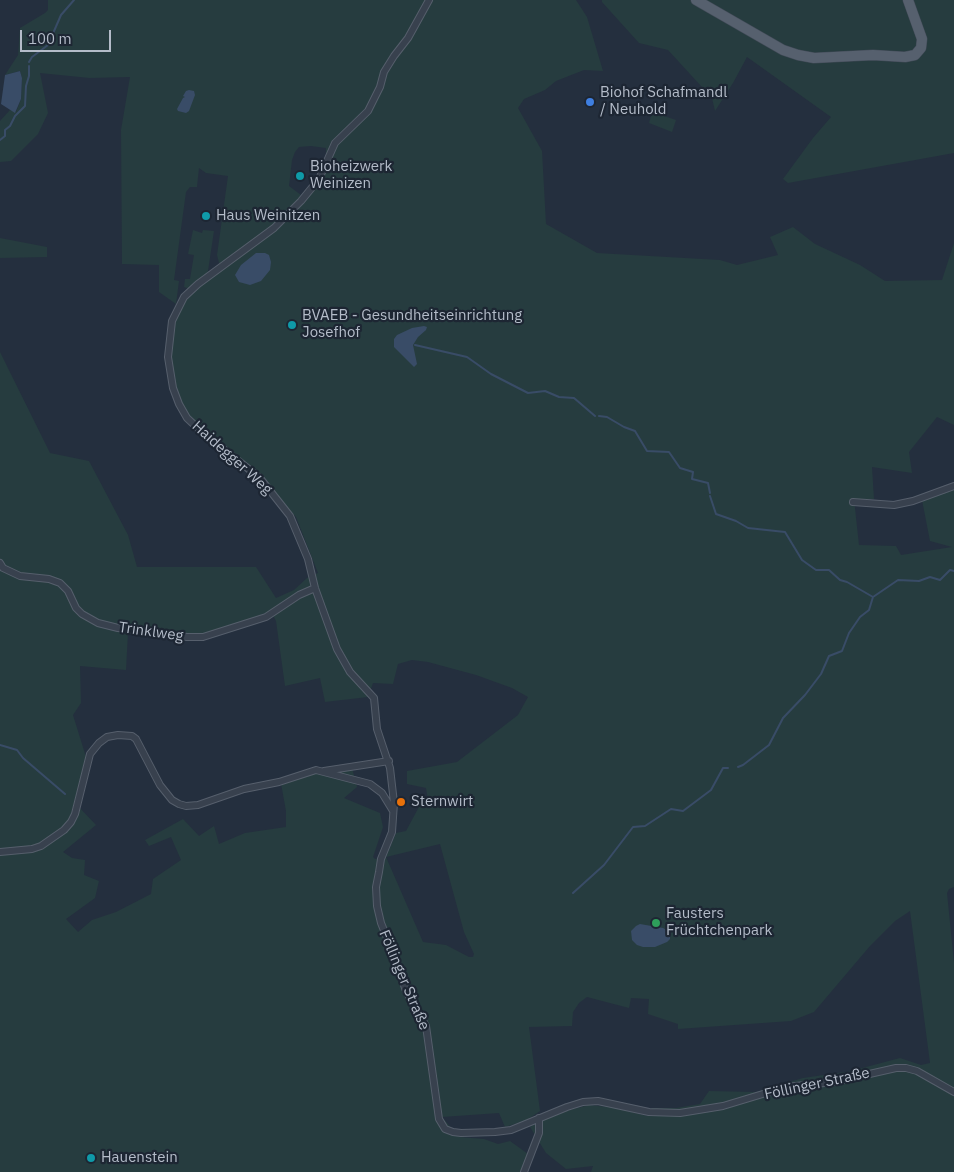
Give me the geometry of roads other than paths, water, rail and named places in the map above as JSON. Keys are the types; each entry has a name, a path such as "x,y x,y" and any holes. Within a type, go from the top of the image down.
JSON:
{"main road":[{"path":"696,0 783,50 814,58 873,55 915,56 921,48 922,39 908,0"}],"street":[{"name":"Haidegger Weg","path":"393,811 389,761 378,730 374,698 345,665 315,588 302,541 290,516 260,478 194,425 182,410 175,396 170,377 168,357 172,321 184,297 198,284 274,228 301,201 319,179 335,143 368,111 380,87 384,72 408,38 429,0"},
{"path":"853,502 894,505 926,497 954,486"},
{"name":"Trinklweg","path":"0,563 4,568 20,576 49,579 60,583 68,591 76,608 87,618 98,623 118,628 187,637 203,637 266,617 300,595 315,588"},
{"path":"0,852 32,849 41,846 64,830 75,814 90,754 107,737 118,734 132,736 136,739 163,790 172,800 186,806 198,805 244,789 278,782 316,770 370,784 382,793 393,811"},
{"path":"323,771 389,761"},
{"name":"Föllinger Straße","path":"393,811 392,832 382,859 376,887 377,906 381,923 406,991 426,1026 438,1119 445,1129 462,1133 511,1130 575,1104 598,1101 650,1112 687,1112 744,1101 786,1087 834,1082 896,1068 917,1071 954,1092"},
{"path":"524,1172 539,1132 539,1118"}],"water":[{"path":"20,71 22,78 21,99 15,113 1,104 5,75"},
{"path":"189,90 194,91 195,95 189,111 186,113 178,111 177,109 185,97 183,96"},
{"path":"256,253 269,255 271,262 270,270 261,281 250,285 239,282 235,275 241,265"},
{"path":"427,327 426,330 413,345 417,364 414,367 394,347 394,339 397,335 412,328"},
{"path":"640,924 663,928 670,932 670,939 655,947 637,945 632,940 631,931"}],"waterway":[{"path":"29,62 32,57 48,45 61,15 74,0"},
{"path":"0,140 5,136 5,130 10,126 15,116 25,106 29,66"},
{"path":"415,345 467,357 491,374 528,393 545,391 559,397 574,398 595,416"},
{"path":"599,416 607,417 635,431 647,451 669,452 680,468 693,472 692,479 708,483 710,493"},
{"path":"710,496 716,514 736,521 748,528 785,532 802,560 816,570 829,570 840,580 873,597"},
{"path":"738,767 769,745 783,718 805,695 821,674 829,656 842,651 849,633 860,617 869,610 873,597 898,580 919,581 930,577 940,580 950,570 954,571"},
{"path":"0,745 17,750 23,758 65,794"},
{"path":"573,893 604,865 633,827 645,826 671,809 683,811 711,790 723,768 728,768"}],"place":[{"name":"Biohof Schafmandl / Neuhold","path":"590,102"},
{"name":"Bioheizwerk Weinizen","path":"300,176"},
{"name":"Haus Weinitzen","path":"206,216"},
{"name":"BVAEB - Gesundheitseinrichtung Josefhof","path":"292,325"},
{"name":"Sternwirt","path":"401,802"},
{"name":"Fausters Früchtchenpark","path":"656,923"},
{"name":"Hauenstein","path":"91,1158"}]}
